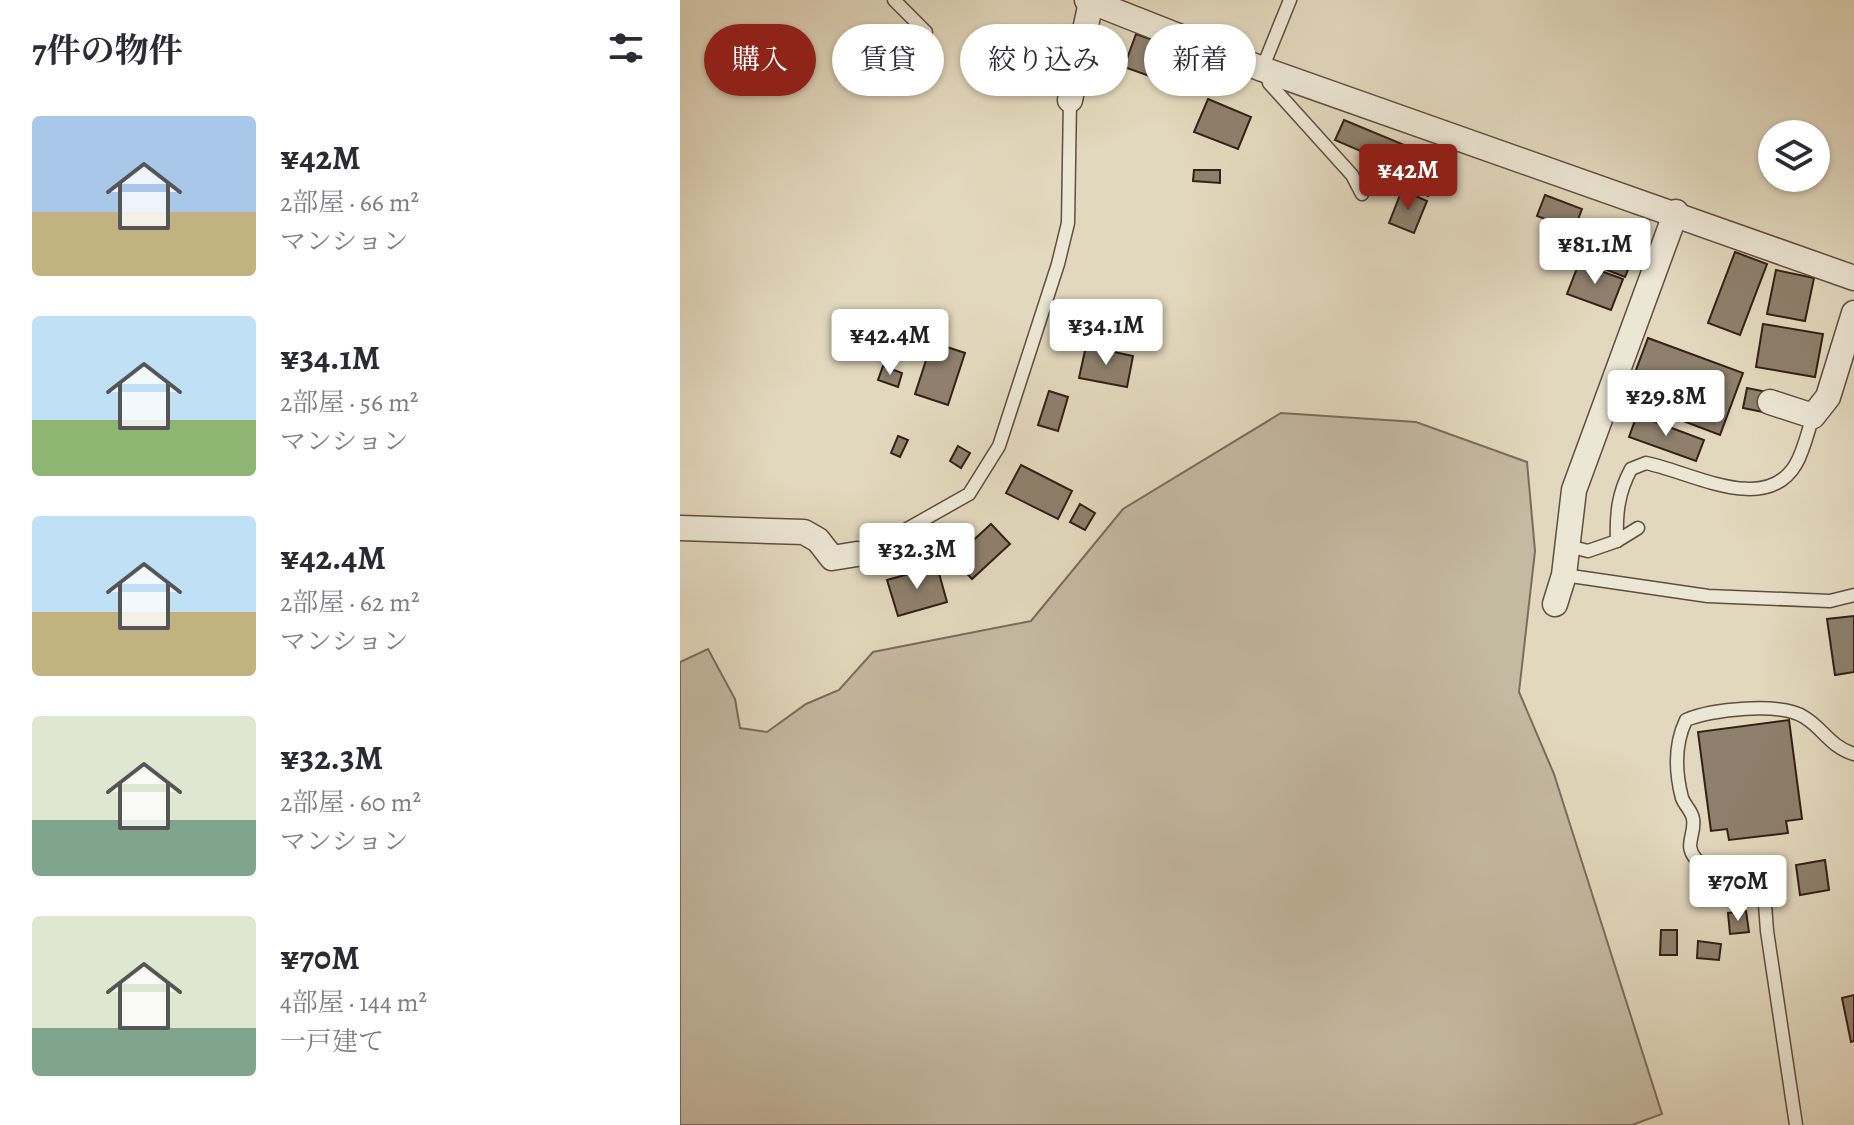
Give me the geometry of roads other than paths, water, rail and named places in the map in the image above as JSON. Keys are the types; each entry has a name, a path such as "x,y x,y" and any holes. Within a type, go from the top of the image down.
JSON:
{"street":[{"path":"1070,100 1089,1 1265,70 1676,212 1854,278"},
{"path":"1555,604 1564,575 1574,490 1676,212"},
{"path":"1770,402 1813,416 1828,397 1854,313"},
{"path":"680,528 804,532 818,540 832,558 857,554"}],"lane":[{"path":"894,0 918,24"},
{"path":"1290,0 1265,70 1269,83 1352,175 1362,194"},
{"path":"857,554 969,494 999,446 1058,264 1068,223 1070,100"},
{"path":"1617,541 1616,511 1622,485 1631,469 1646,463 1741,490 1763,490 1780,484 1797,463 1813,416"},
{"path":"1568,546 1588,551 1617,541 1638,528"},
{"path":"1564,575 1708,596 1830,601 1854,595"},
{"path":"1763,886 1745,880 1732,869 1699,863 1691,852 1693,814 1683,801 1676,754 1678,737 1686,720 1704,712 1781,709 1804,716 1836,748 1854,754"},
{"path":"1762,865 1796,1125"}]}
